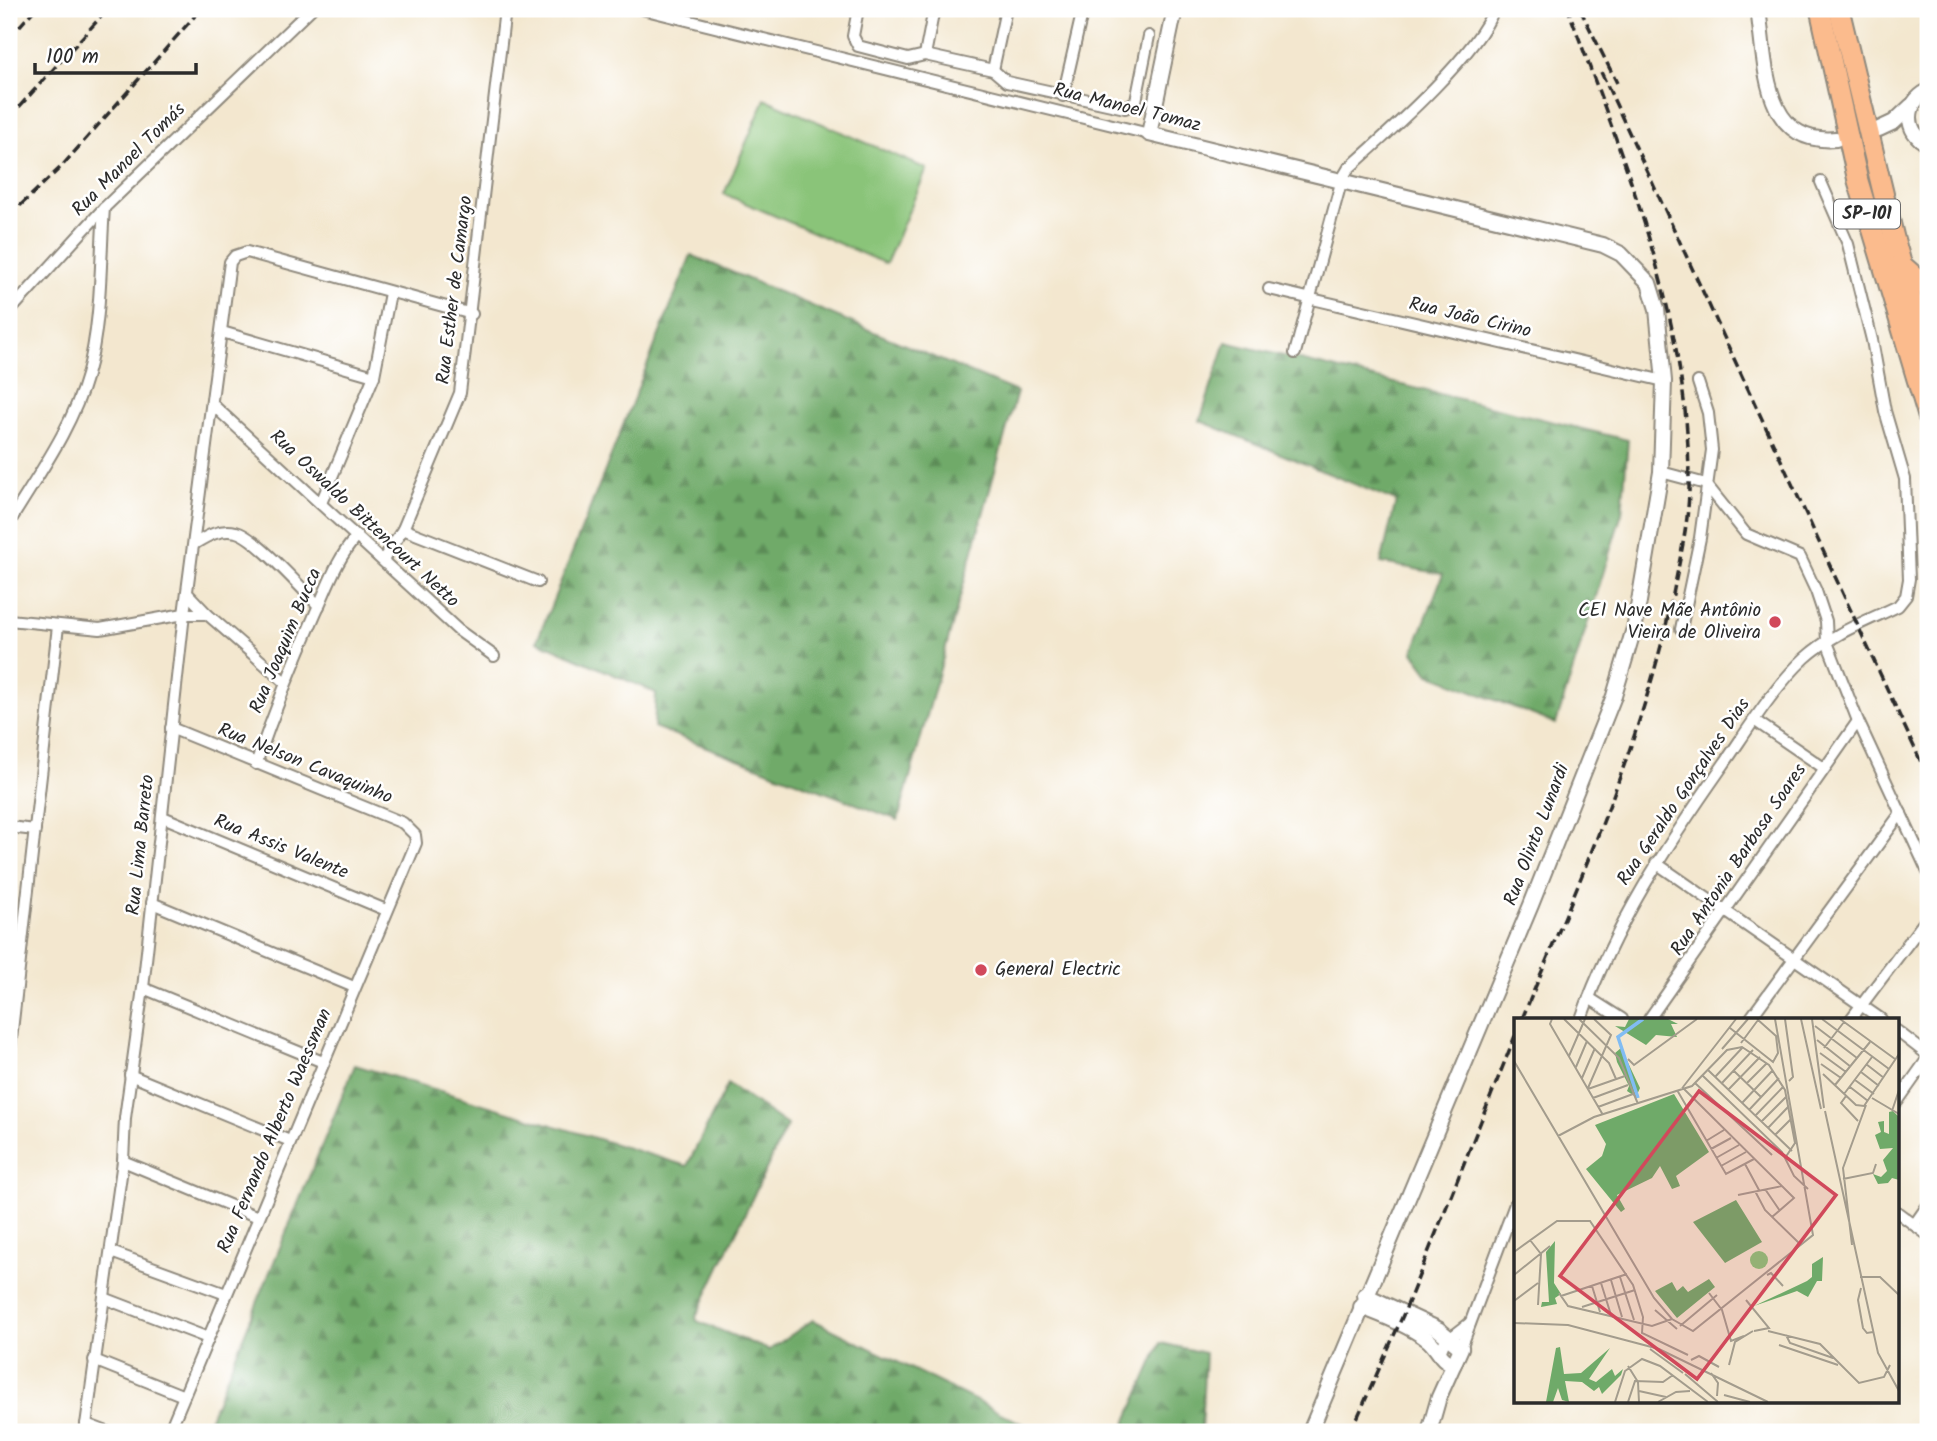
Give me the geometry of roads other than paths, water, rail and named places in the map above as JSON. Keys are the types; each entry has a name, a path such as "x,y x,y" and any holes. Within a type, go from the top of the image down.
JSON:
{"highway":[{"name":"SP-101","path":"1820,9 1858,181 1928,416"},
{"name":"SP-101","path":"1839,9 1901,264 1928,356"},
{"path":"1901,264 1928,288"}],"street":[{"name":"Rua Manoel Tomás","path":"9,312 104,208 311,9"},
{"name":"Rua Esther de Camargo","path":"383,560 403,529 460,393 472,314 505,9"},
{"name":"Rua Manoel Tomaz","path":"642,9 1603,245"},
{"path":"858,9 853,36 858,46 908,59 925,55 993,70 1007,82 1063,96 1131,107 1136,101 1149,36"},
{"path":"925,55 934,9"},
{"path":"993,70 1006,9"},
{"path":"1063,96 1083,9"},
{"path":"1149,134 1175,9"},
{"path":"1295,353 1342,179 1462,58 1484,31 1494,9"},
{"path":"1758,9 1772,99 1783,120 1801,137 1818,141 1836,139"},
{"path":"969,90 976,67"},
{"path":"1923,141 1883,128 1927,91"},
{"path":"1913,104 1910,124 1923,141"},
{"name":"Rua Geraldo Gonçalves Dias","path":"1581,1018 1611,943 1656,863 1754,720 1789,674 1827,642 1898,606 1906,596 1910,548 1905,479 1885,411 1872,340 1848,244 1821,182"},
{"path":"9,523 74,411 87,376 95,327 104,208"},
{"name":"Rua Olinto Lunardi","path":"1310,1432 1531,905 1614,696 1635,625 1661,472 1664,381 1657,309 1648,283 1622,254 1603,245"},
{"name":"Rua Lima Barreto","path":"86,1428 123,1161 130,1075 143,988 184,614 230,262 234,256 247,253 390,293"},
{"name":"Rua João Cirino","path":"1269,289 1664,381"},
{"path":"321,503 374,376 390,293 472,314"},
{"path":"222,332 374,376"},
{"path":"1681,629 1700,538 1712,450 1708,413 1698,382"},
{"name":"Rua Oswaldo Bittencourt Netto","path":"213,405 458,630 494,656"},
{"path":"1661,472 1706,484 1746,534 1800,557 1826,621 1827,642 1858,721 1928,872"},
{"path":"196,528 210,534"},
{"path":"403,529 538,582"},
{"path":"194,544 210,534 226,531 244,534 319,606"},
{"name":"Rua Joaquim Bucca","path":"256,764 285,682 344,551 357,536"},
{"path":"187,593 285,682"},
{"path":"9,620 100,629 184,614 207,614"},
{"path":"9,1057 58,626"},
{"path":"1754,720 1824,768"},
{"name":"Rua Antonia Barbosa Soares","path":"1650,1018 1858,721"},
{"name":"Rua Nelson Cavaquinho","path":"171,728 403,823 415,835 416,843"},
{"path":"1752,1018 1901,813"},
{"name":"Rua Assis Valente","path":"163,817 386,910"},
{"path":"9,827 35,830"},
{"name":"Rua Fernando Alberto Waessman","path":"169,1432 416,843"},
{"path":"1656,863 1725,914 1880,1018"},
{"path":"152,903 354,987"},
{"path":"1852,1018 1928,917"},
{"path":"143,988 323,1062"},
{"path":"1588,998 1620,1018"},
{"path":"1898,1032 1928,1056 1898,1101"},
{"path":"130,1075 290,1141"},
{"path":"123,1161 258,1217"},
{"path":"1914,1225 1928,1205"},
{"path":"1429,1432 1439,1397 1461,1348 1514,1207"},
{"path":"1898,1213 1928,1235"},
{"path":"111,1252 226,1294"},
{"path":"104,1298 208,1338"},
{"path":"1363,1301 1426,1322 1461,1348"},
{"path":"1363,1301 1430,1341 1439,1355 1454,1364"},
{"path":"1439,1397 1442,1370 1440,1348 1449,1337 1470,1323"},
{"path":"94,1360 184,1396"},
{"path":"86,1428 107,1432"}],"railway":[{"path":"9,38 35,9"},
{"path":"9,118 108,9"},
{"path":"9,216 61,167 201,9"},
{"path":"1522,1018 1588,861 1646,700 1674,589 1689,493 1686,418 1678,358 1665,298 1631,181 1568,9"},
{"path":"1580,9 1617,83"},
{"path":"1601,72 1928,777"},
{"path":"1351,1432 1404,1313 1514,1038"}],"place":[{"name":"CEI Nave Mãe Antônio Vieira de Oliveira","path":"1775,622"},
{"name":"General Electric","path":"981,970"}]}
